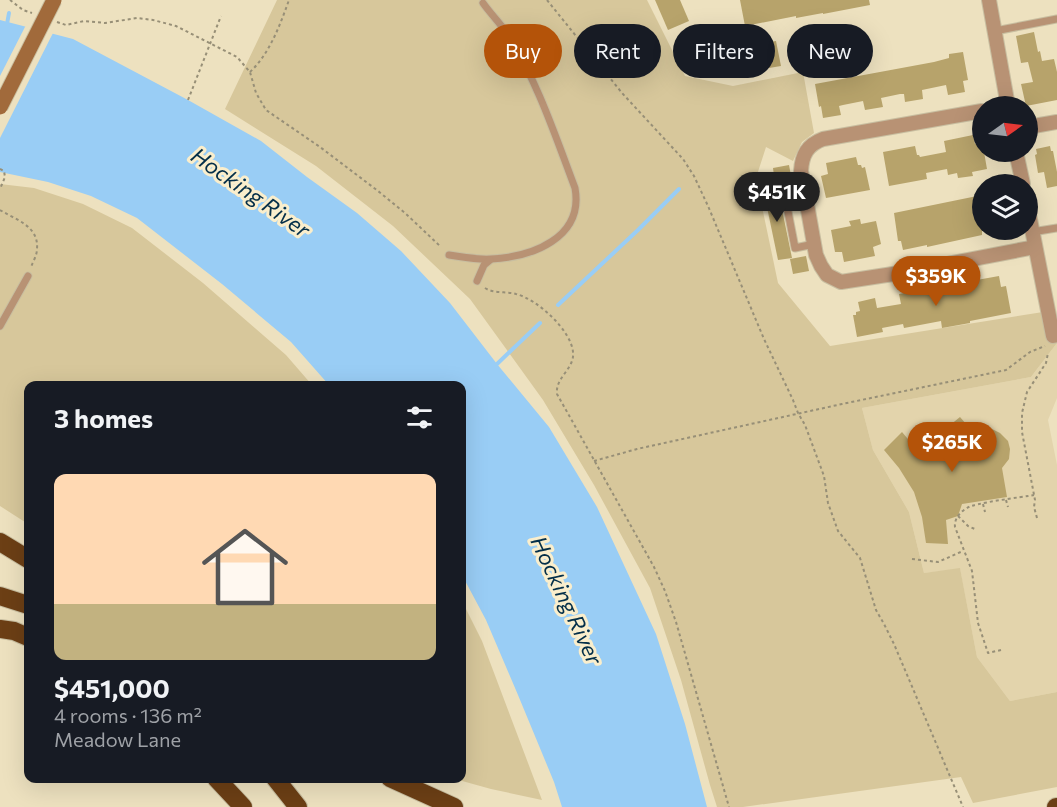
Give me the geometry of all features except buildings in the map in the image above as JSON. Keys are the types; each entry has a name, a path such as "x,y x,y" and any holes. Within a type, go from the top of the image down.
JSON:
{"highway":[{"path":"0,542 24,556"},
{"path":"0,596 24,604"},
{"path":"0,628 24,635"},
{"path":"221,783 243,807"},
{"path":"279,783 298,807"},
{"path":"401,783 454,807"}],"main road":[{"path":"0,107 54,0"}],"street":[{"path":"989,0 1005,96"},
{"path":"972,113 818,141 812,145 802,160 801,171 816,255 821,266 827,275 842,282 1035,247"},
{"path":"1038,125 1057,122"},
{"path":"1034,240 1053,339"}],"lane":[{"path":"449,255 490,260 542,248 558,238 570,224 576,209 575,188 540,96 504,30 483,3"},
{"path":"995,31 1057,19"},
{"path":"804,188 784,191 795,248 814,244"},
{"path":"1038,231 1057,228"},
{"path":"477,281 484,266 490,260"},
{"path":"0,326 28,276"}],"path":[{"path":"10,0 23,10 33,13"},
{"path":"250,72 266,52 280,26 290,0"},
{"path":"547,0 622,93 683,159 694,176 764,339 805,425 824,476 828,503 838,531 860,558 876,610 894,644 963,807"},
{"path":"188,100 221,16"},
{"path":"52,21 66,25 84,21 105,23 137,18 153,20 176,27 237,57 250,72 256,93 266,110 378,191 449,255"},
{"path":"0,169 4,171 5,177 0,189"},
{"path":"0,210 27,225 36,235 38,250 28,276"},
{"path":"477,281 487,290 517,294 537,303 570,340 574,355 573,361 557,385 557,394 654,567 665,591 729,807"},
{"path":"594,461 637,449 798,413 1006,370 1030,352 1053,339"},
{"path":"1037,518 1022,432 1022,413 1028,392 1046,363 1048,353"},
{"path":"1000,650 988,653 983,641 978,623 972,571 954,524 966,508 1034,495"},
{"path":"1006,500 1008,507"},
{"path":"984,504 985,512"},
{"path":"958,516 968,526 977,530"},
{"path":"912,559 938,562 963,551"}],"shaded area":[{"path":"277,0 647,0 659,24 574,24 574,78 661,78 661,28 673,52 673,78 695,78 733,86 787,75 787,78 804,78 814,133 802,142 793,161 766,147 756,178 778,283 830,346 1043,312 1057,327 1057,343 1031,377 862,408 873,450 909,512 924,573 960,568 977,657 1010,701 1057,692 1057,787 973,803 961,777 743,807 717,807 681,680 650,588 594,485 543,400 470,299 393,226 316,166 225,109"},
{"path":"0,184 34,188 83,204 132,228 203,283 286,355 309,381 24,381 24,521 0,506"},
{"path":"1057,343 1057,398 1048,420 1057,465 1057,692 1010,701 977,657 960,569 924,573 909,512 873,450 862,408 1031,377"},
{"path":"466,609 482,641 542,800 466,782"}],"water":[{"name":"Hocking River","path":"0,20 73,39 261,141 357,213 401,251 450,303 549,427 597,507 656,634 685,724 707,807 562,807 554,782 486,620 466,582 466,381 325,381 291,342 222,284 137,218 91,196 48,182 0,172"}],"pier":[{"path":"27,23 54,31 0,138 0,76"}],"waterway":[{"path":"7,24 9,13"},
{"path":"558,305 679,189"},
{"path":"497,364 540,323"}]}
